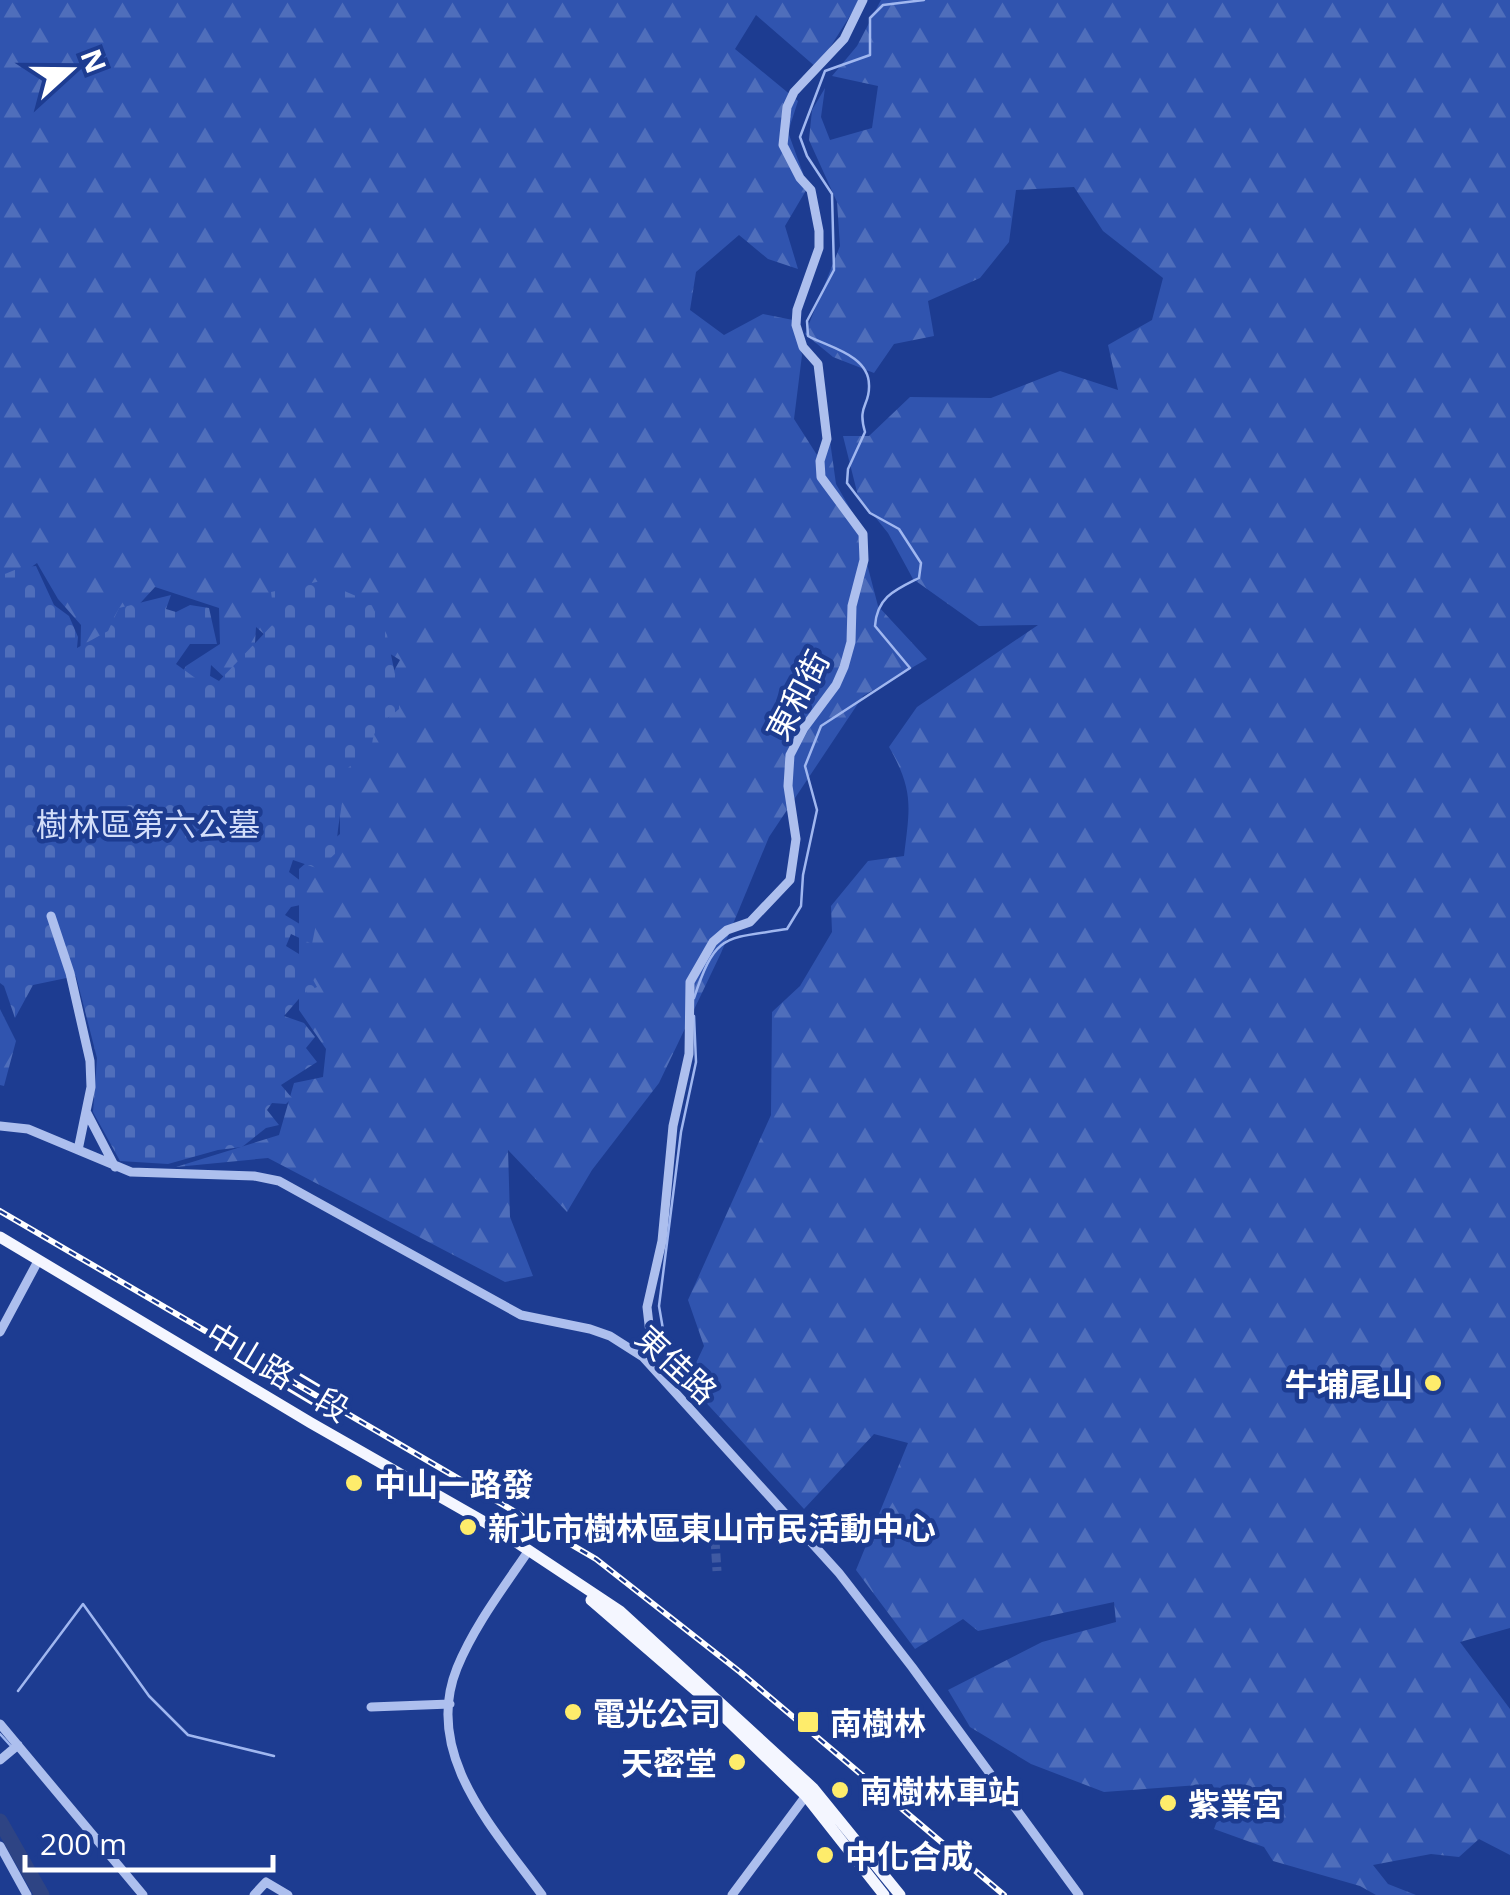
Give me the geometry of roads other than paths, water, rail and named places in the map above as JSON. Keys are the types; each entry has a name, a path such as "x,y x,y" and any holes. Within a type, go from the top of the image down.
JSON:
{"main road":[{"name":"中山路二段","path":"0,1237 529,1550 680,1676 810,1792 900,1895"},
{"name":"中山路二段","path":"810,1792 884,1895"}],"street":[{"name":"東和街","path":"654,1368 648,1307 662,1241 673,1126 689,1054 690,982 713,942 727,930 750,922 790,880 796,839 788,786 790,755 844,667 851,642 854,595 864,560 862,534 821,477 820,461 827,438 818,364 803,348 796,325 797,310 818,248 818,231 811,190 783,145 787,107 794,92 844,39 863,0"},
{"path":"51,916 70,973 90,1061 87,1113 78,1150"},
{"path":"87,1113 115,1167"},
{"name":"東佳路","path":"0,1126 28,1129 131,1172 254,1176 279,1181 521,1314 610,1336 654,1368 839,1573 1079,1895"},
{"path":"0,1332 38,1261"},
{"path":"529,1550 456,1670 449,1746 457,1770 486,1818 542,1895"},
{"path":"371,1707 450,1704"},
{"path":"0,1724 143,1895"},
{"path":"0,1760 18,1746"},
{"path":"732,1895 810,1792"},
{"path":"0,1846 27,1895"},
{"path":"254,1895 266,1882 288,1895"}],"waterway":[{"path":"694,998 716,950 736,938 787,929 801,906 803,875 817,810 805,766 821,726 910,668 875,626 876,616 883,601 919,578 921,563 899,529 870,513 847,483 848,469 865,432 862,416 869,392 867,375 855,359 808,336 807,321 834,270 832,194 807,156 800,137 825,71 870,55 870,18 883,5 924,0"},
{"path":"670,1370 659,1306 681,1132 696,1062 694,1016"},
{"path":"18,1691 83,1604 149,1696 188,1735 274,1756"},
{"path":"0,1734 10,1745"},
{"path":"0,1821 42,1895"}],"tunnel":[{"path":"715,1540 717,1571"}],"railway":[{"path":"0,1211 596,1559 740,1672 1004,1895"}],"place":[{"name":"牛埔尾山","path":"1433,1383"},
{"name":"中山一路發","path":"354,1483"},
{"name":"新北市樹林區東山市民活動中心","path":"468,1527"},
{"name":"電光公司","path":"573,1712"},
{"name":"南樹林","path":"808,1722"},
{"name":"天密堂","path":"737,1762"},
{"name":"南樹林車站","path":"840,1790"},
{"name":"紫業宮","path":"1168,1803"},
{"name":"中化合成","path":"825,1855"}],"park label":[{"name":"樹林區第六公墓","path":"148,823"}]}
